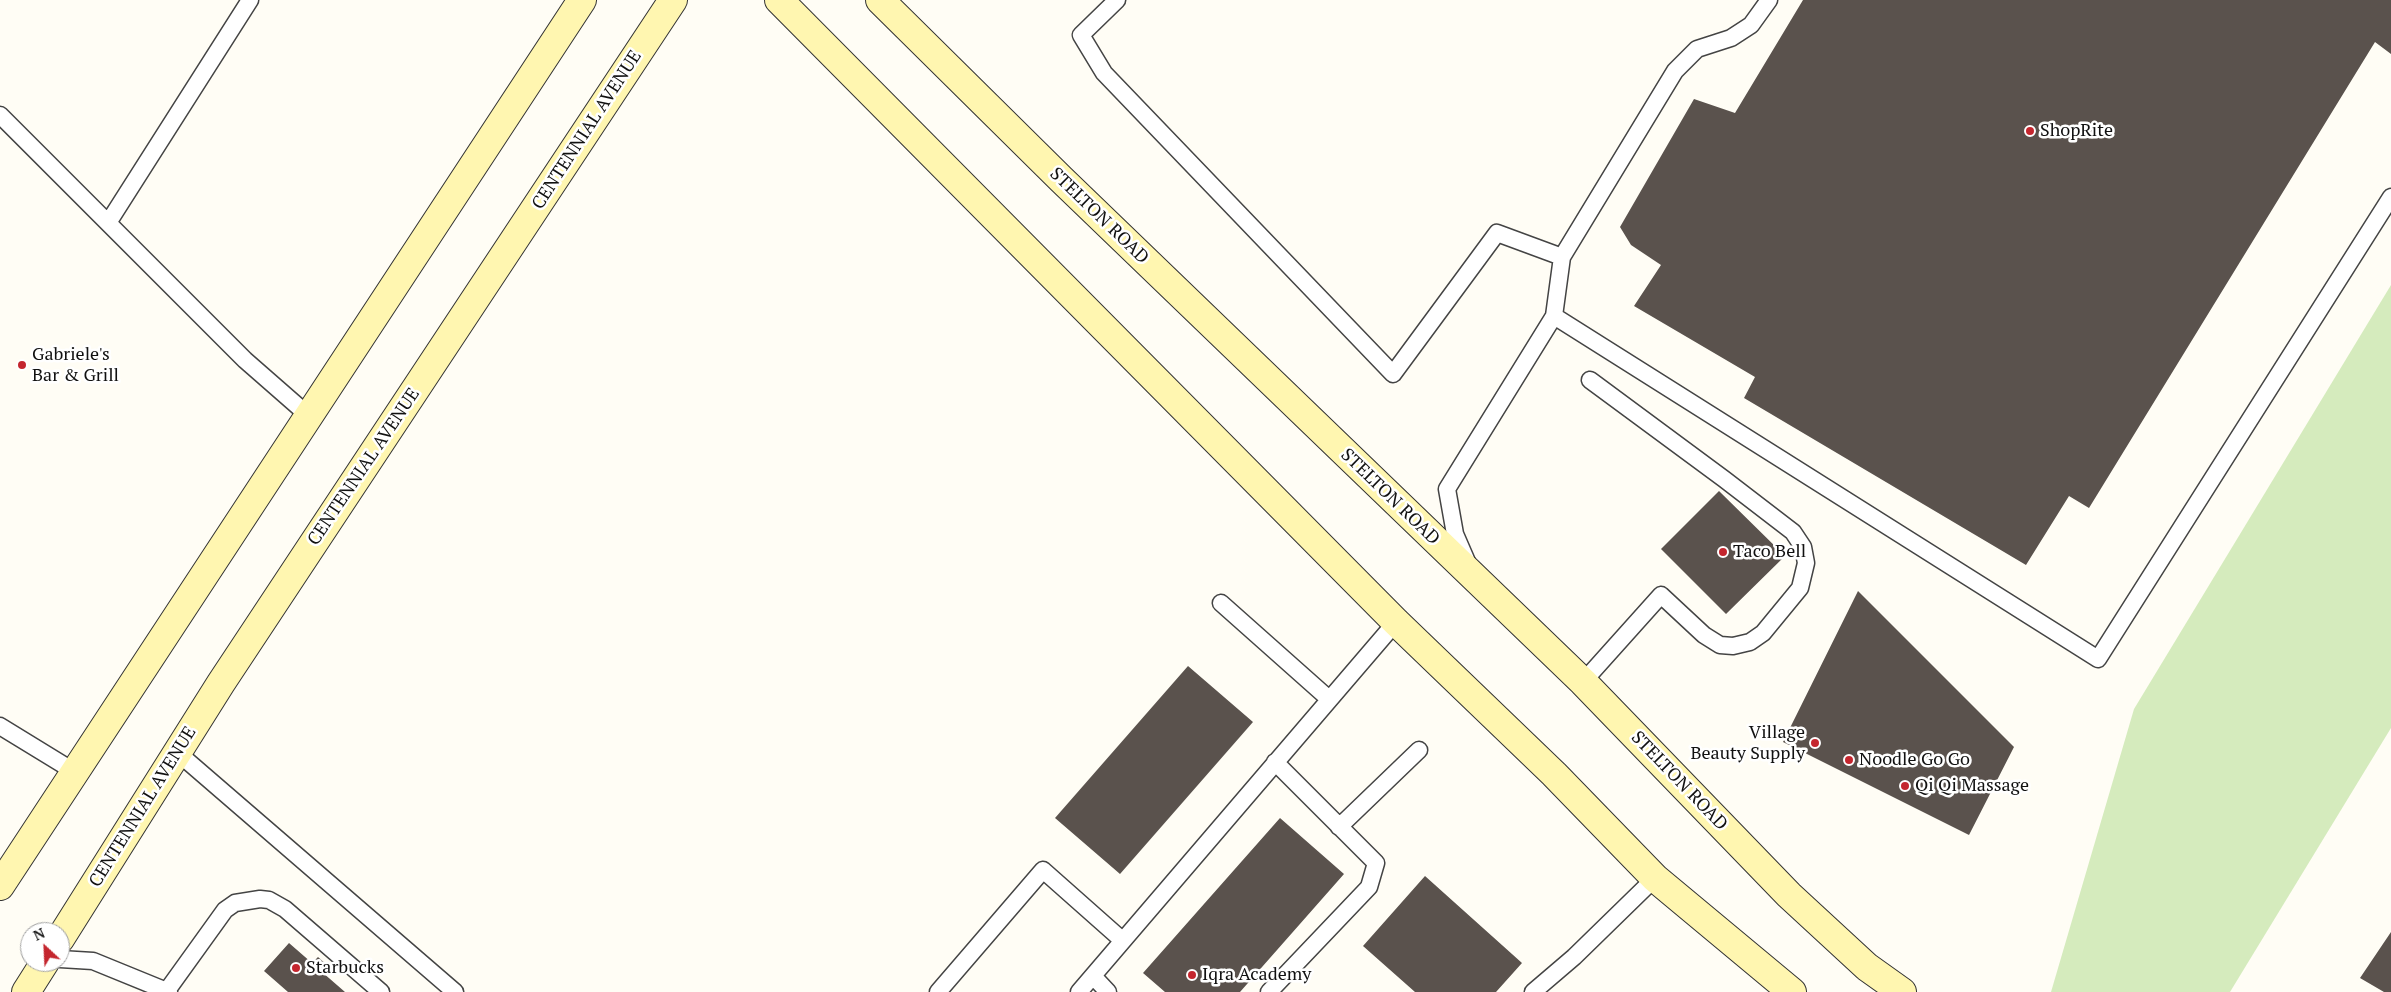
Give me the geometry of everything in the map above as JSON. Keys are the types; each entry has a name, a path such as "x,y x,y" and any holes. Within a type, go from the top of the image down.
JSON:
{"main road":[{"path":"0,886 582,0"},
{"name":"CENTENNIAL AVENUE","path":"70,923 221,683 673,0"},
{"path":"779,0 1396,622 1554,774 1655,878 1792,992"},
{"name":"STELTON ROAD","path":"880,0 1060,179 1583,682 1788,896 1867,967 1902,992"},
{"path":"26,992 39,972"}],"lane":[{"path":"108,223 250,0"},
{"path":"1117,0 1081,35 1104,73 1393,374 1497,233 1562,257"},
{"path":"1477,582 1454,534 1446,489 1554,316 1562,257 1675,71 1697,49 1731,38 1751,25 1769,0"},
{"path":"0,115 245,360 309,416"},
{"path":"1554,316 2098,658 2391,197"},
{"path":"1583,682 1661,596 1704,635 1720,645 1734,646 1750,642 1763,634 1800,588 1806,563 1803,547 1793,532 1590,380"},
{"path":"1221,603 1330,699"},
{"path":"1079,992 1396,622"},
{"path":"0,726 76,772"},
{"path":"1339,826 1419,750"},
{"path":"177,752 455,992"},
{"path":"1269,992 1369,887 1376,863 1275,762"},
{"path":"938,992 1043,870 1122,940"},
{"path":"1533,992 1574,957 1655,878"},
{"path":"70,960 93,961 168,991 225,910 235,903 260,899 270,900 285,909 381,992"},
{"path":"1093,976 1108,992"}],"green space":[{"path":"2391,285 2391,728 2230,992 2051,992 2134,709"}],"building":[{"path":"1803,0 2391,0 2391,54 2375,42 2089,508 2069,496 2026,565 1744,398 1755,377 1634,306 1661,265 1631,245 1620,227 1694,99 1735,113"},
{"name":"Taco Bell","path":"1719,491 1785,556 1726,614 1661,549"},
{"path":"1858,591 2014,747 1969,835 1783,742"},
{"path":"1188,666 1253,722 1120,874 1055,818"},
{"path":"1280,818 1344,874 1240,992 1165,992 1143,973"},
{"path":"1425,876 1522,963 1496,992 1415,992 1363,946"},
{"path":"2391,932 2391,992 2384,992 2360,978"},
{"name":"Starbucks","path":"289,943 312,963 318,957 328,966 322,972 345,992 288,992 264,971"}],"place":[{"name":"ShopRite","path":"2030,131"},
{"name":"Gabriele's Bar & Grill","path":"22,365"},
{"name":"Taco Bell","path":"1723,552"},
{"name":"Village Beauty Supply","path":"1815,743"},
{"name":"Noodle Go Go","path":"1849,760"},
{"name":"Qi Qi Massage","path":"1905,786"},
{"name":"Starbucks","path":"296,968"},
{"name":"Iqra Academy","path":"1192,975"}]}
